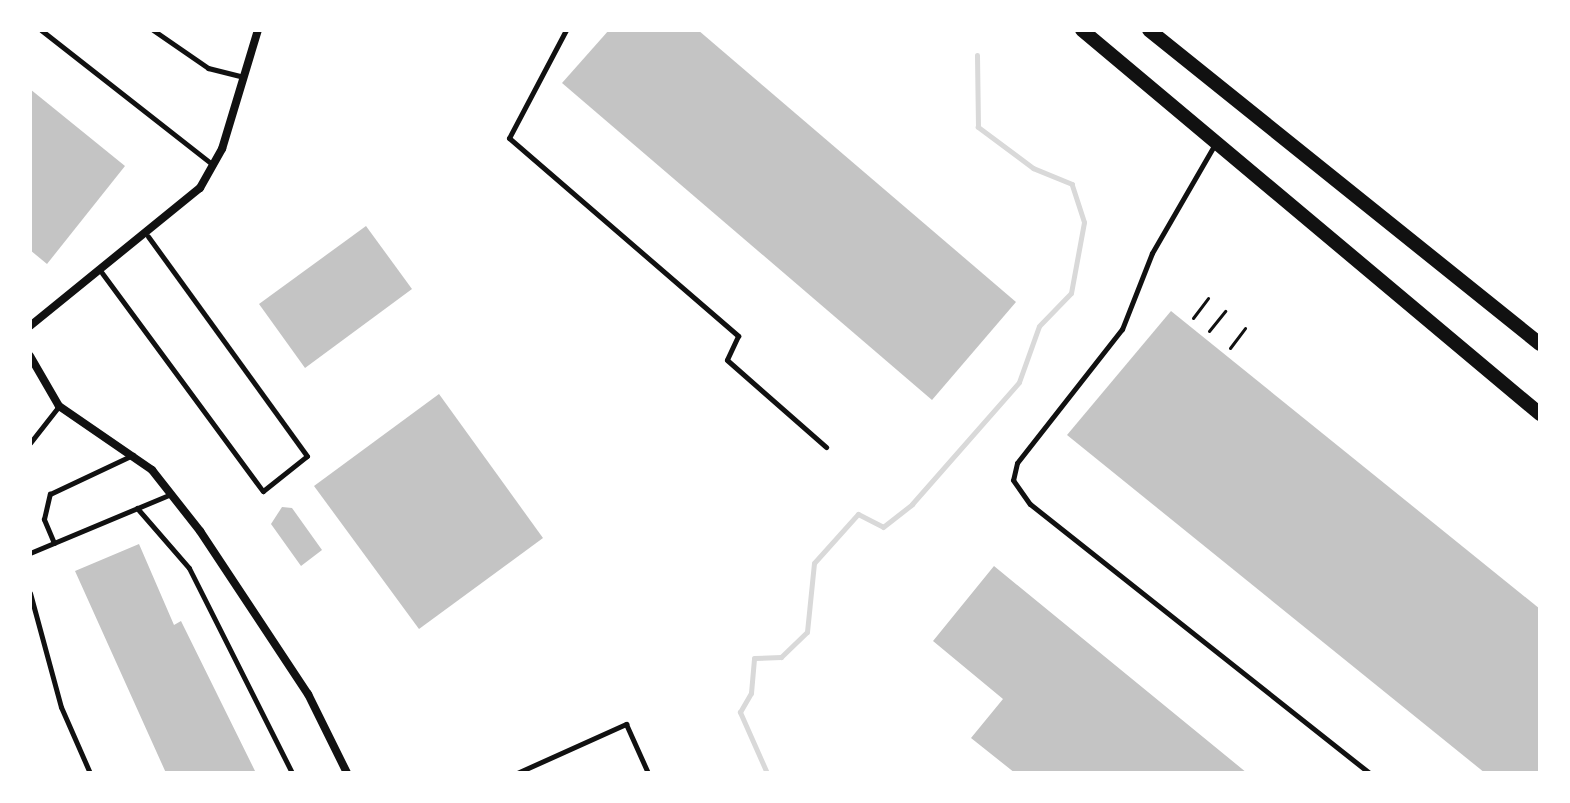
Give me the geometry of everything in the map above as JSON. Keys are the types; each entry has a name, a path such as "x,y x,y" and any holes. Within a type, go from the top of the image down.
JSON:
{"main road":[{"path":"1082,30 1540,414"},
{"path":"1149,30 1540,344"}],"street":[{"path":"30,326 179,211 214,166 258,30"},
{"path":"30,356 59,406 134,455 171,494 308,694 347,773"}],"lane":[{"path":"41,30 214,166"},
{"path":"153,30 208,68 244,78"},
{"path":"566,30 509,138 738,336 727,360 826,447"},
{"path":"1215,144 1152,253 1122,329 1017,463 1013,480 1030,504 1370,773"},
{"path":"102,273 263,491 307,456 148,236"},
{"path":"30,443 59,406"},
{"path":"54,543 44,519 50,494 134,455"},
{"path":"30,553 171,494"},
{"path":"137,508 189,568 292,773"},
{"path":"30,593 61,707 90,773"},
{"path":"517,773 626,724 648,773"}],"path":[{"path":"1193,318 1208,298"},
{"path":"1209,331 1225,311"},
{"path":"1230,348 1245,328"}],"building":[{"path":"609,30 698,30 1016,302 932,400 562,83"},
{"path":"30,89 125,166 47,264 30,250"},
{"path":"366,226 412,289 305,368 259,304"},
{"path":"1171,311 1540,609 1540,773 1485,773 1067,435"},
{"path":"439,394 543,538 419,629 314,486"},
{"path":"282,507 292,508 322,550 301,566 271,524"},
{"path":"139,544 174,625 181,621 256,773 166,773 75,571"},
{"path":"994,566 1247,773 1015,773 971,738 1003,699 933,641"}],"waterway":[{"path":"767,773 740,712 751,693 754,658 781,657 807,632 814,563 858,514 883,527 912,504 1019,382 1039,326 1071,293 1084,222 1072,184 1033,168 978,127 977,55"}]}
